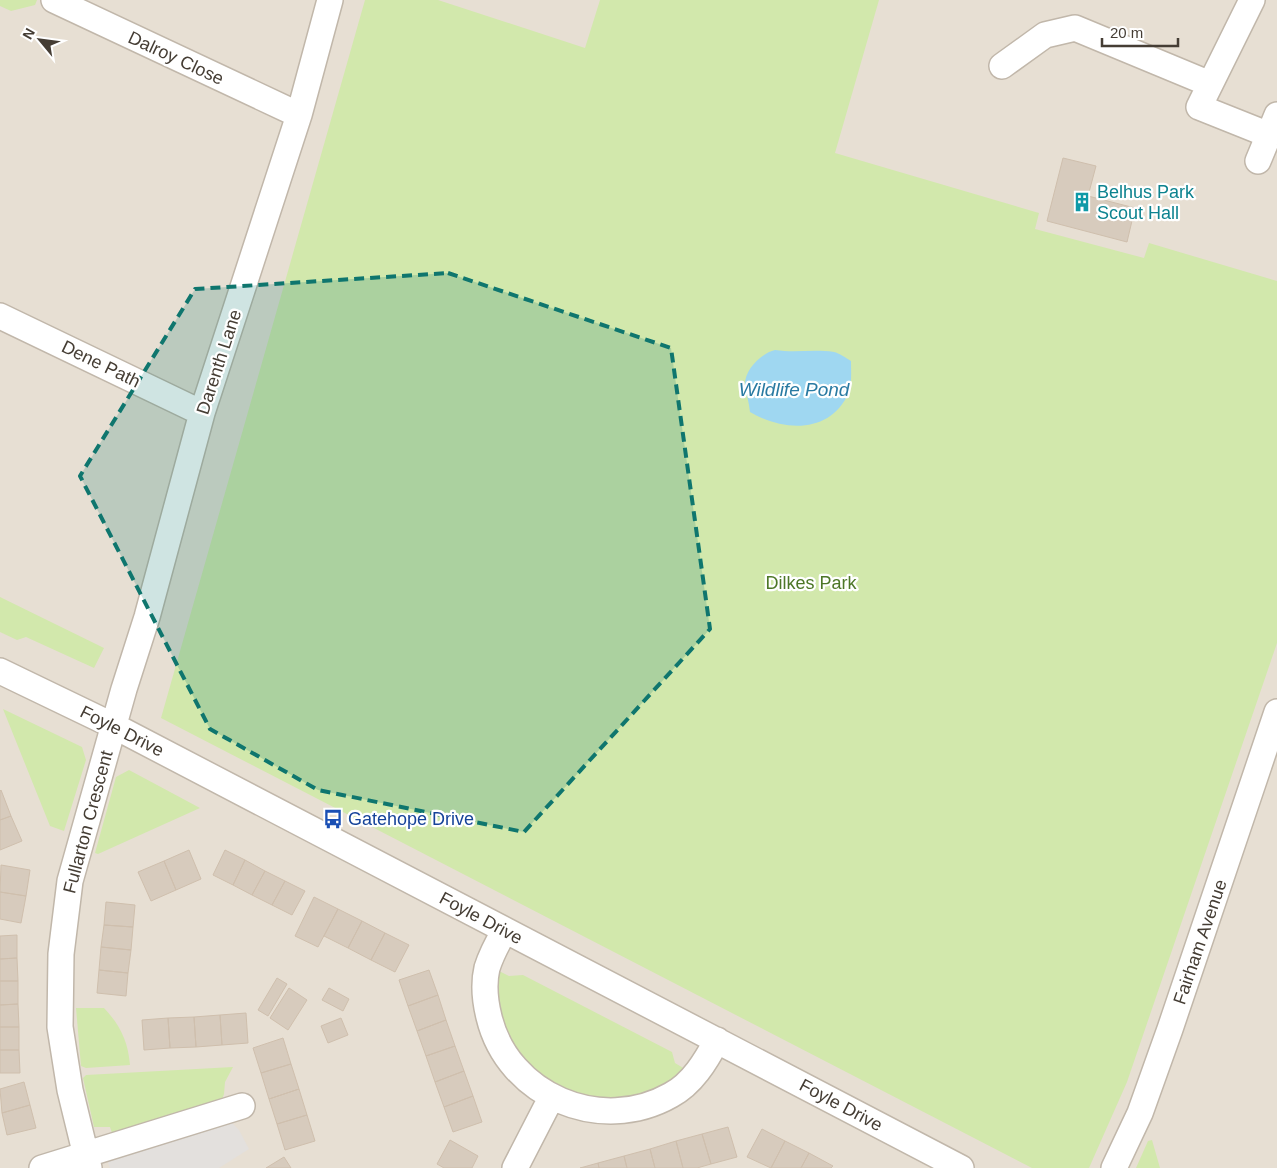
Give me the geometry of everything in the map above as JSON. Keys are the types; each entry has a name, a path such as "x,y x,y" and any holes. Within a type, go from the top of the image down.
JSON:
{"street":[{"name":"Dalroy Close","path":"54,0 298,115"},
{"name":"Darenth Lane","path":"114,726 147,617 202,413 298,115 330,0"},
{"path":"1252,0 1199,107 1273,125 1258,161"},
{"path":"1002,66 1045,35 1075,28 1210,84"},
{"name":"Dene Path","path":"0,316 202,413"},
{"name":"Foyle Drive","path":"0,671 114,726 961,1168"},
{"name":"Fairham Avenue","path":"1114,1168 1140,1113 1277,712"},
{"name":"Fullarton Crescent","path":"87,1162 70,1090 60,1027 61,954 70,881 114,726"},
{"path":"505,930 487,968 484,988 492,1031 501,1050 519,1073 552,1098 575,1107 600,1111 646,1106 672,1095 692,1078 717,1040"},
{"path":"515,1168 552,1098"},
{"path":"42,1168 87,1162 242,1106"}],"highlighted area":[{"path":"448,273 671,348 710,629 524,832 318,790 210,729 80,476 195,289"}],"shaded area":[{"path":"0,0 1277,0 1277,1168 0,1168"},
{"path":"223,1120 232,1123 239,1130 249,1149 219,1168 110,1168 108,1163 115,1154"}],"green space":[{"path":"0,0 37,0 35,5 11,11 0,6"},
{"name":"Dilkes Park","path":"365,0 438,0 585,48 600,0 879,0 835,153 1039,213 1035,229 1144,258 1149,243 1277,281 1277,643 1127,1082 1089,1168 1032,1168 161,718"},
{"path":"0,597 104,648 94,668 26,637 17,640 0,632"},
{"path":"3,709 82,747 86,760 64,831 50,826"},
{"path":"129,770 200,808 98,854 95,853 116,777"},
{"path":"499,971 509,976 523,975 672,1052 675,1063 685,1069 664,1085 635,1097 609,1102 558,1088 518,1056 506,1033 500,1012 497,988"},
{"path":"76,1008 104,1008 115,1021 122,1034 130,1065 86,1068 81,1066"},
{"path":"233,1067 225,1082 221,1102 114,1139 110,1127 94,1127 83,1078 86,1075"},
{"path":"1152,1140 1160,1168 1136,1168 1148,1141"}],"water":[{"name":"Wildlife Pond","path":"775,350 834,352 851,361 849,392 841,406 831,416 819,422 792,426 763,419 750,412 745,384 748,373 755,362 765,354"}],"building":[{"name":"Belhus Park Scout Hall","path":"1063,158 1096,166 1088,196 1135,208 1127,242 1047,221"},
{"path":"0,791 11,816 0,820"},
{"path":"11,816 22,841 0,850 0,820"},
{"path":"189,850 201,879 176,890 164,861"},
{"path":"225,850 245,860 233,885 213,875"},
{"path":"245,860 265,871 252,895 233,885"},
{"path":"164,861 176,890 151,901 138,872"},
{"path":"1,865 30,870 26,896 0,892"},
{"path":"265,871 285,881 272,905 252,895"},
{"path":"285,881 305,891 292,915 272,905"},
{"path":"0,892 26,896 21,923 0,919"},
{"path":"314,897 338,909 318,947 295,936"},
{"path":"106,902 135,905 133,927 104,925"},
{"path":"338,909 362,921 348,948 324,936"},
{"path":"362,921 385,933 371,960 348,948"},
{"path":"104,925 133,927 131,950 101,947"},
{"path":"385,933 409,945 395,972 371,960"},
{"path":"17,935 17,958 0,959 0,936"},
{"path":"101,947 131,950 128,973 99,970"},
{"path":"17,958 18,981 0,981 0,959"},
{"path":"99,970 128,973 126,996 97,993"},
{"path":"429,970 438,995 408,1006 399,980"},
{"path":"277,978 287,984 268,1016 258,1010"},
{"path":"0,981 18,981 18,1004 0,1005"},
{"path":"289,988 307,1000 288,1030 270,1018"},
{"path":"329,988 349,999 343,1011 322,1000"},
{"path":"438,995 446,1020 417,1031 408,1006"},
{"path":"18,1004 19,1027 0,1027 0,1005"},
{"path":"246,1013 248,1043 222,1045 220,1015"},
{"path":"220,1015 222,1045 196,1047 194,1017"},
{"path":"194,1017 196,1047 170,1048 168,1018"},
{"path":"168,1018 170,1048 144,1050 142,1020"},
{"path":"341,1018 348,1035 328,1043 321,1026"},
{"path":"446,1020 455,1046 426,1056 417,1031"},
{"path":"0,1027 19,1027 19,1050 0,1050"},
{"path":"283,1038 291,1064 261,1073 253,1048"},
{"path":"455,1046 464,1071 435,1082 426,1056"},
{"path":"0,1050 19,1050 20,1073 0,1073"},
{"path":"291,1064 299,1089 269,1099 261,1073"},
{"path":"464,1071 473,1096 444,1107 435,1082"},
{"path":"24,1082 30,1105 2,1113 0,1089"},
{"path":"299,1089 307,1115 277,1124 269,1099"},
{"path":"473,1096 482,1122 453,1132 444,1107"},
{"path":"30,1105 36,1128 7,1135 2,1113"},
{"path":"307,1115 315,1141 285,1150 277,1124"},
{"path":"728,1127 737,1157 711,1164 702,1134"},
{"path":"762,1129 785,1141 771,1168 747,1157"},
{"path":"702,1134 711,1164 697,1168 683,1168 676,1141"},
{"path":"450,1140 478,1156 472,1168 444,1168 437,1164"},
{"path":"676,1141 683,1168 655,1168 650,1149"},
{"path":"785,1141 809,1153 801,1168 771,1168"},
{"path":"650,1149 655,1168 627,1168 624,1156"},
{"path":"809,1153 833,1166 831,1168 801,1168"},
{"path":"624,1156 627,1168 599,1168 598,1163"},
{"path":"284,1157 291,1168 266,1168"},
{"path":"598,1163 599,1168 580,1168"}],"place":[{"name":"Belhus Park Scout Hall","path":"1082,202"},
{"name":"Gatehope Drive","path":"333,819"}]}
